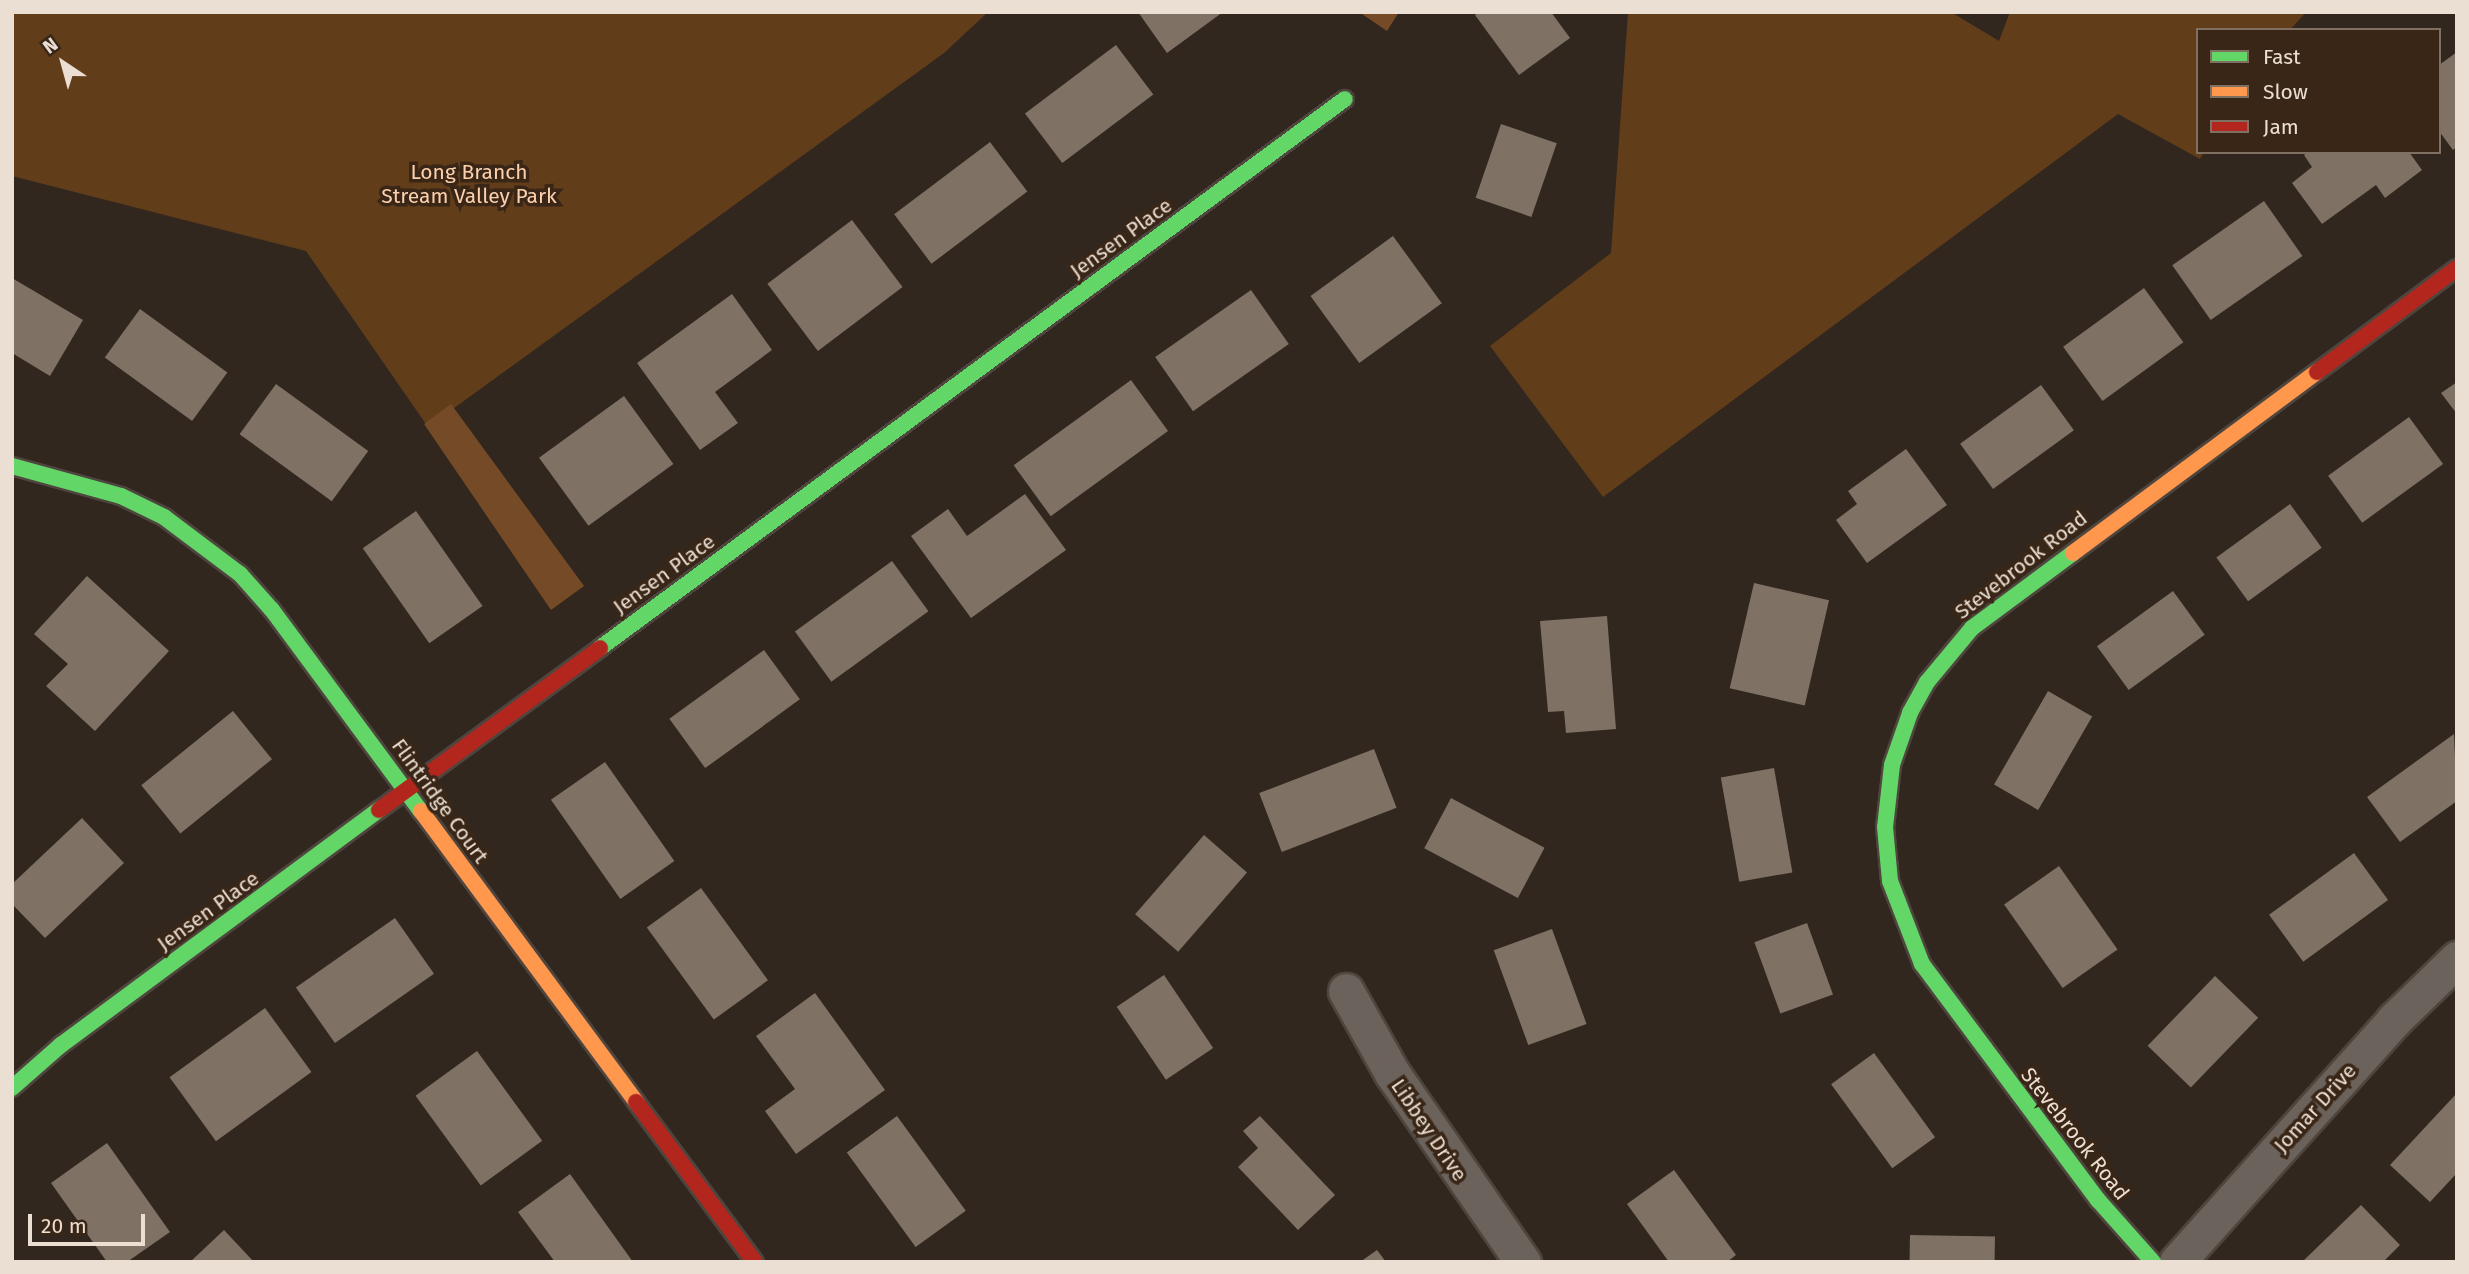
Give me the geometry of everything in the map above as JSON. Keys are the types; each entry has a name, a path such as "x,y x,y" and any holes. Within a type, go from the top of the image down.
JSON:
{"street":[{"name":"Jensen Place","path":"12,1088 61,1045 1345,99"},
{"name":"Stevebrook Road","path":"2153,1262 2098,1200 1922,964 1890,881 1885,827 1892,765 1927,682 1972,628 2457,268"},
{"name":"Flintridge Court","path":"12,466 121,496 164,517 209,548 272,610 755,1262"},
{"name":"Jomar Drive","path":"2177,1262 2393,1020 2457,959"},
{"name":"Libbey Drive","path":"1346,991 1392,1073 1523,1262"}],"green space":[{"name":"Long Branch Stream Valley Park","path":"12,12 988,12 944,53 428,427 306,251 12,176"},
{"path":"1628,12 1951,12 1999,41 2010,12 2306,12 2292,28 2196,28 2196,154 2203,154 2200,159 2118,114 1603,497 1490,346 1611,253"}],"shaded area":[{"path":"1359,12 1399,12 1387,31"},
{"path":"451,404 584,586 551,610 424,424"}],"building":[{"path":"1138,12 1223,12 1167,53"},
{"path":"1479,12 1551,12 1570,38 1519,75 1475,15"},
{"path":"1116,45 1153,95 1062,163 1025,114"},
{"path":"2457,52 2457,147 2453,150 2441,134 2441,64"},
{"path":"1501,124 1557,143 1531,217 1476,198"},
{"path":"990,142 1027,192 931,264 894,214"},
{"path":"2410,154 2422,170 2385,198 2376,185 2322,224 2292,183 2312,167 2304,155"},
{"path":"2264,201 2302,256 2211,320 2172,265"},
{"path":"852,220 903,287 818,351 767,284"},
{"path":"1393,236 1442,303 1359,363 1310,296"},
{"path":"12,278 83,320 50,376 12,353"},
{"path":"2144,288 2183,342 2102,401 2063,347"},
{"path":"1251,290 1289,344 1193,411 1155,357"},
{"path":"732,294 772,350 715,392 738,423 700,450 637,363"},
{"path":"140,309 227,372 192,421 105,358"},
{"path":"1131,380 1168,431 1051,516 1014,465"},
{"path":"2457,382 2457,414 2441,393"},
{"path":"276,384 368,451 332,501 240,434"},
{"path":"2041,385 2074,430 1993,489 1960,444"},
{"path":"624,396 673,464 588,526 539,458"},
{"path":"2409,417 2443,464 2362,523 2328,476"},
{"path":"1906,449 1947,505 1867,563 1836,520 1857,504 1848,491"},
{"path":"1025,494 1066,550 971,618 911,536 948,509 967,536"},
{"path":"2290,504 2322,548 2248,601 2216,557"},
{"path":"416,511 483,606 429,643 363,548"},
{"path":"892,561 928,611 831,682 795,632"},
{"path":"87,576 169,651 95,731 46,686 68,664 34,634"},
{"path":"1754,583 1829,600 1805,706 1730,688"},
{"path":"2173,591 2205,635 2129,690 2097,646"},
{"path":"1607,616 1616,729 1566,733 1564,711 1548,712 1540,621"},
{"path":"764,650 800,699 705,768 669,719"},
{"path":"2048,691 2092,716 2038,810 1994,785"},
{"path":"233,711 272,759 180,833 141,785"},
{"path":"2454,734 2457,801 2400,842 2367,797"},
{"path":"1374,749 1397,808 1282,852 1259,793"},
{"path":"605,762 674,861 620,899 551,800"},
{"path":"1774,768 1792,872 1739,882 1721,777"},
{"path":"1451,798 1545,848 1518,898 1424,848"},
{"path":"82,818 124,863 45,938 12,904 12,884"},
{"path":"1204,835 1247,872 1178,952 1135,914"},
{"path":"2354,853 2388,900 2303,962 2269,915"},
{"path":"2059,866 2118,950 2063,988 2004,904"},
{"path":"701,888 768,980 714,1020 647,927"},
{"path":"395,918 434,974 335,1043 296,987"},
{"path":"1807,923 1833,994 1780,1014 1754,942"},
{"path":"1552,929 1587,1024 1528,1045 1494,950"},
{"path":"1164,975 1213,1048 1166,1080 1117,1007"},
{"path":"2215,976 2258,1018 2191,1087 2148,1046"},
{"path":"815,993 885,1090 796,1154 765,1111 795,1089 756,1036"},
{"path":"265,1008 311,1072 216,1141 170,1077"},
{"path":"477,1051 542,1141 481,1185 416,1096"},
{"path":"1874,1053 1935,1137 1892,1168 1831,1084"},
{"path":"2457,1093 2457,1173 2430,1202 2390,1165"},
{"path":"897,1116 966,1211 916,1247 847,1152"},
{"path":"1260,1116 1335,1195 1298,1230 1238,1167 1258,1148 1243,1131"},
{"path":"107,1143 170,1232 127,1262 107,1262 51,1183"},
{"path":"1674,1170 1736,1255 1727,1262 1669,1262 1627,1204"},
{"path":"570,1174 633,1262 555,1262 518,1212"},
{"path":"2361,1205 2400,1245 2383,1262 2302,1262"},
{"path":"224,1230 254,1262 190,1262"},
{"path":"1910,1235 1995,1236 1995,1262 1910,1262"},
{"path":"1377,1250 1386,1262 1360,1262"}],"traffic: fast":[{"path":"600,648 1345,99"},
{"path":"12,466 121,496 164,517 240,574 272,610 421,811"},
{"path":"2073,553 1972,628 1927,682 1910,713 1892,765 1885,827 1890,881 1922,964 2098,1200 2153,1262"},
{"path":"12,1088 61,1045 379,810"}],"traffic: slow":[{"path":"2073,553 2317,372"},
{"path":"421,811 636,1102"}],"traffic: jam":[{"path":"2317,372 2457,268"},
{"path":"379,810 600,648"},
{"path":"636,1102 755,1262"}]}
